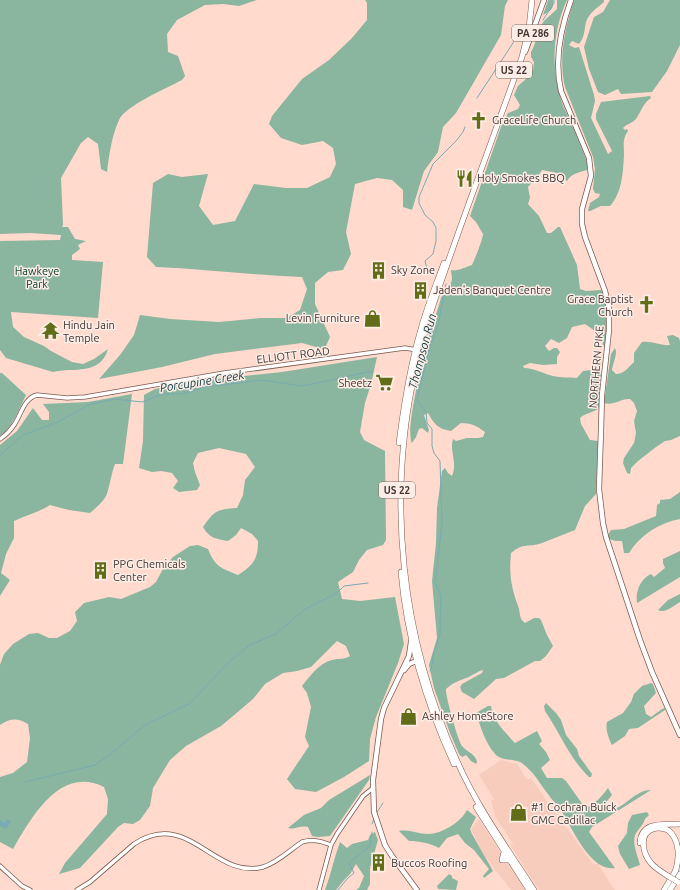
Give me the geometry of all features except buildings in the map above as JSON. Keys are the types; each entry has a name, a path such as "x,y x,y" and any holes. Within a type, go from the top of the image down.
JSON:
{"highway":[{"name":"US 22","path":"529,0 526,28 519,56 428,305 403,411 398,458 396,502 402,591 411,642 417,660 439,718 464,776 486,817 534,890"},
{"name":"US 22","path":"528,890 474,804 448,751 432,712 417,660 406,589 400,502 403,443 417,350 519,65 528,35 532,0"},
{"path":"668,877 654,870 647,863 641,852 640,840 643,832 651,826 680,824"},
{"path":"664,890 677,873 679,852 676,839 664,828 650,830 646,834 644,840 646,854 654,866 668,877 679,884"},
{"path":"670,890 680,864"}],"main road":[{"name":"PA 286","path":"519,65 532,35 544,0"},
{"name":"NORTHERN PIKE","path":"571,0 561,29 558,54 559,81 561,91 589,158 591,176 582,209 582,224 605,291 610,315 602,395 601,423 599,489 603,524 640,640 658,686 680,735"},
{"path":"405,664 411,642"},
{"path":"401,674 401,669 408,661 417,660"},
{"path":"417,660 408,665 401,674 384,708 381,719 373,788 374,812 385,845 417,890"}],"street":[{"name":"ELLIOTT ROAD","path":"0,439 9,432 15,424 27,402 33,396 37,395 52,395 67,398 85,397 224,373 405,348 417,350"},
{"path":"319,890 332,845 339,830 363,796 373,788"},
{"path":"77,890 90,882 134,844 140,840 156,835 167,834 189,839 225,862 247,868 268,865 302,842 321,841 332,845"},
{"path":"0,866 22,886 30,890"}],"shaded area":[{"path":"501,760 517,764 527,780 531,778 563,825 593,864 598,864 615,890 539,890 511,846 513,844 495,816 491,801 494,799 479,775"},
{"path":"479,819 525,890 511,890 483,854 471,829"}],"green space":[{"name":"Hawkeye Park","path":"0,0 257,0 239,6 223,4 205,5 177,20 167,34 168,52 178,56 185,76 182,80 138,103 123,115 119,120 113,139 107,172 101,169 98,144 88,137 81,143 61,178 62,227 68,227 75,239 86,241 78,245 80,249 72,255 72,260 103,262 98,318 11,312 13,327 24,337 44,346 72,362 83,364 94,359 108,349 104,358 99,363 93,367 85,369 53,372 6,358 0,350 0,241 60,240 61,235 30,233 0,234"},
{"path":"365,0 508,0 505,6 501,35 456,113 443,127 438,152 424,171 412,210 403,207 403,190 392,180 377,178 355,184 346,232 351,254 343,270 328,272 315,283 315,304 330,337 326,346 320,348 302,343 215,354 162,367 99,379 120,355 134,335 140,315 170,319 219,322 261,318 287,318 300,310 307,289 302,277 156,267 147,257 153,183 168,174 182,177 208,174 199,206 213,225 235,221 254,184 286,188 307,188 330,177 336,164 333,148 323,141 302,145 281,138 269,124 272,116 302,79 329,60 352,38 367,20 367,3"},
{"path":"548,0 553,0 553,6 550,11 543,15"},
{"path":"557,0 567,0 562,11 556,35 555,72 557,84 562,103 587,162 587,170 573,175 567,181 557,173 542,170 528,187 530,198 528,204 539,216 547,233 551,233 560,227 577,265 580,289 586,291 601,290 604,295 607,309 607,334 605,347 603,345 601,335 585,324 572,327 567,338 559,343 551,339 545,346 549,351 557,348 560,352 557,357 557,364 543,365 530,363 523,366 524,368 562,377 577,378 583,371 591,370 601,372 599,408 580,418 581,424 590,440 598,441 596,494 585,506 575,530 542,543 523,546 511,553 511,580 520,617 525,623 534,618 539,618 541,620 553,646 546,656 540,661 535,661 504,678 496,679 474,699 462,692 460,687 462,684 482,673 483,670 455,682 446,689 460,742 462,746 475,758 477,761 476,764 466,755 462,757 459,754 434,688 429,665 437,638 432,581 436,543 437,508 442,471 445,468 452,476 454,471 452,448 453,439 456,441 467,438 483,437 485,432 474,425 465,423 461,423 451,431 443,429 434,423 428,413 424,415 429,430 428,433 422,428 419,429 412,443 410,435 411,421 422,362 441,298 451,282 451,270 458,270 472,265 482,240 483,234 476,222 470,216 502,124 508,113 518,109 520,105 514,95 518,86 526,79 533,69 534,62 531,57 531,52 540,27 544,21 557,9"},
{"path":"574,0 604,0 604,2 587,19 583,36 579,44 572,41 569,45 575,48 579,47 594,95 595,101 591,118 608,154 612,151 596,119 596,114 601,102 650,96 651,98 644,105 636,119 623,128 625,130 627,129 628,131 624,140 622,176 614,201 610,206 601,206 590,211 588,211 590,203 599,197 600,194 595,193 593,189 595,169 593,157 565,87 562,65 564,43"},
{"path":"610,0 680,0 680,45 667,71 652,92 621,94 618,89 605,95 598,92 589,69 584,47 594,17 603,12"},
{"path":"673,335 679,338 680,341 680,436 665,441 656,447 631,468 630,474 627,473 623,463 624,458 634,443 636,433 634,421 637,411 634,403 630,399 611,404 604,403 611,354 615,348 616,354 612,370 616,374 619,374 624,372 634,362 634,353 642,342 670,345 667,336"},
{"path":"377,357 365,403 360,432 364,440 385,451 386,540 383,545 367,550 359,560 353,572 338,582 342,599 360,601 395,597 404,644 398,663 376,717 370,739 369,761 316,792 295,789 287,779 309,746 305,737 311,707 307,693 302,686 315,670 323,664 332,660 350,656 346,646 337,641 311,667 283,673 265,684 253,699 221,726 186,746 170,760 153,788 150,806 140,820 133,824 124,823 118,827 80,868 59,874 65,863 107,814 108,799 104,787 88,782 74,783 61,789 49,798 38,810 13,849 0,842 0,777 13,773 27,762 30,738 28,724 24,722 14,720 7,721 0,725 0,665 4,654 13,644 29,634 38,633 49,638 57,638 70,631 77,621 75,612 84,603 109,597 121,599 150,587 156,582 163,569 173,557 190,546 198,545 208,549 213,560 219,566 238,575 251,565 256,557 258,541 252,534 241,528 236,535 228,541 220,540 208,534 203,527 213,514 220,510 237,508 243,495 245,480 255,467 246,454 219,448 198,453 193,463 200,485 197,490 179,492 173,488 178,481 172,473 161,471 152,472 139,468 143,441 144,395 155,389 198,381 282,372"},
{"path":"0,373 2,373 26,395 9,428 0,436"},
{"path":"132,394 123,464 115,464 104,500 90,513 50,505 14,521 14,538 6,554 1,573 10,580 0,596 0,445 17,431 33,408 42,420 49,420 49,412 43,404 88,402"},
{"path":"680,492 680,519 665,523 644,535 629,553 624,553 622,541 609,539 608,535 611,530 624,529 656,516 657,505 660,503 660,500 670,499"},
{"path":"680,551 680,577 637,603 638,590 644,579 651,574 654,577 665,568 663,559"},
{"path":"680,594 680,602 666,610 658,610 668,600"},
{"path":"651,683 653,684 656,693 644,706 646,714 651,717 662,709 665,708 665,710 638,728 629,729 625,736 612,745 607,731 607,722 623,713 631,702 634,694 642,686"},
{"path":"546,703 561,720 566,735 577,749 579,756 592,774 591,777 589,777 582,770 566,746 545,711 544,706"},
{"path":"488,706 491,706 497,721 515,743 537,731 542,741 539,744 546,752 550,760 541,768 547,778 562,778 566,781 583,805 588,807 591,805 599,799 608,788 612,795 603,806 606,810 618,808 639,793 651,790 592,827 589,832 615,868 605,867 589,855 581,845 558,806 527,767 520,762 501,758 495,754 486,740 476,713"},
{"path":"370,775 369,780 330,836 312,836 308,827 288,828 304,815 321,808 329,800"},
{"path":"467,810 476,817 470,829 493,871 484,878 483,876 489,869 474,850 465,843 458,834 447,838 439,848 417,841 409,841 399,831 428,834 439,832 456,823"},
{"path":"647,812 649,815 636,833 634,841 640,865 629,869 620,854 618,846 627,833 628,823 632,815"},
{"path":"375,832 378,840 370,868 370,884 367,890 356,890 359,888 364,876 356,864 350,874 336,890 325,890 340,842 347,848 352,844 368,840 370,835"},
{"path":"449,874 452,878 458,881 456,890 438,889 437,886"}],"water":[{"path":"7,819 11,821 6,829 0,826 0,820 5,823"}],"waterway":[{"name":"Thompson Run","path":"543,20 554,3 554,0"},
{"name":"Thompson Run","path":"477,98 513,43 516,35"},
{"name":"Thompson Run","path":"434,275 427,269 425,261 433,254 436,241 436,228 433,222 425,215 419,203 419,197 433,164 456,141 465,127"},
{"name":"Thompson Run","path":"430,671 440,634 441,595 435,583 442,523 440,461 434,453 432,446 432,429 427,423 426,412 417,400 429,350 439,322 446,284"},
{"name":"Porcupine Creek","path":"0,455 23,435 56,423 88,405 115,399 142,402 163,394 183,394 205,387 262,380 302,386 372,372"},
{"path":"25,782 95,765 145,725 189,704 230,661 250,645 276,634 305,609 337,593 344,586 368,583"},
{"path":"376,814 383,803"},
{"path":"372,824 374,819"},
{"path":"338,890 354,873 349,863 370,846 372,832"}],"place":[{"name":"GraceLife Church","path":"479,120"},
{"name":"Holy Smokes BBQ","path":"464,178"},
{"name":"Sky Zone","path":"378,270"},
{"name":"Jaden's Banquet Centre","path":"420,290"},
{"name":"Grace Baptist Church","path":"646,305"},
{"name":"Levin Furniture","path":"373,318"},
{"name":"Hindu Jain Temple","path":"50,331"},
{"name":"Sheetz","path":"385,383"},
{"name":"PPG Chemicals Center","path":"100,570"},
{"name":"Ashley HomeStore","path":"409,716"},
{"name":"#1 Cochran Buick GMC Cadillac","path":"518,813"},
{"name":"Buccos Roofing","path":"378,863"}]}
